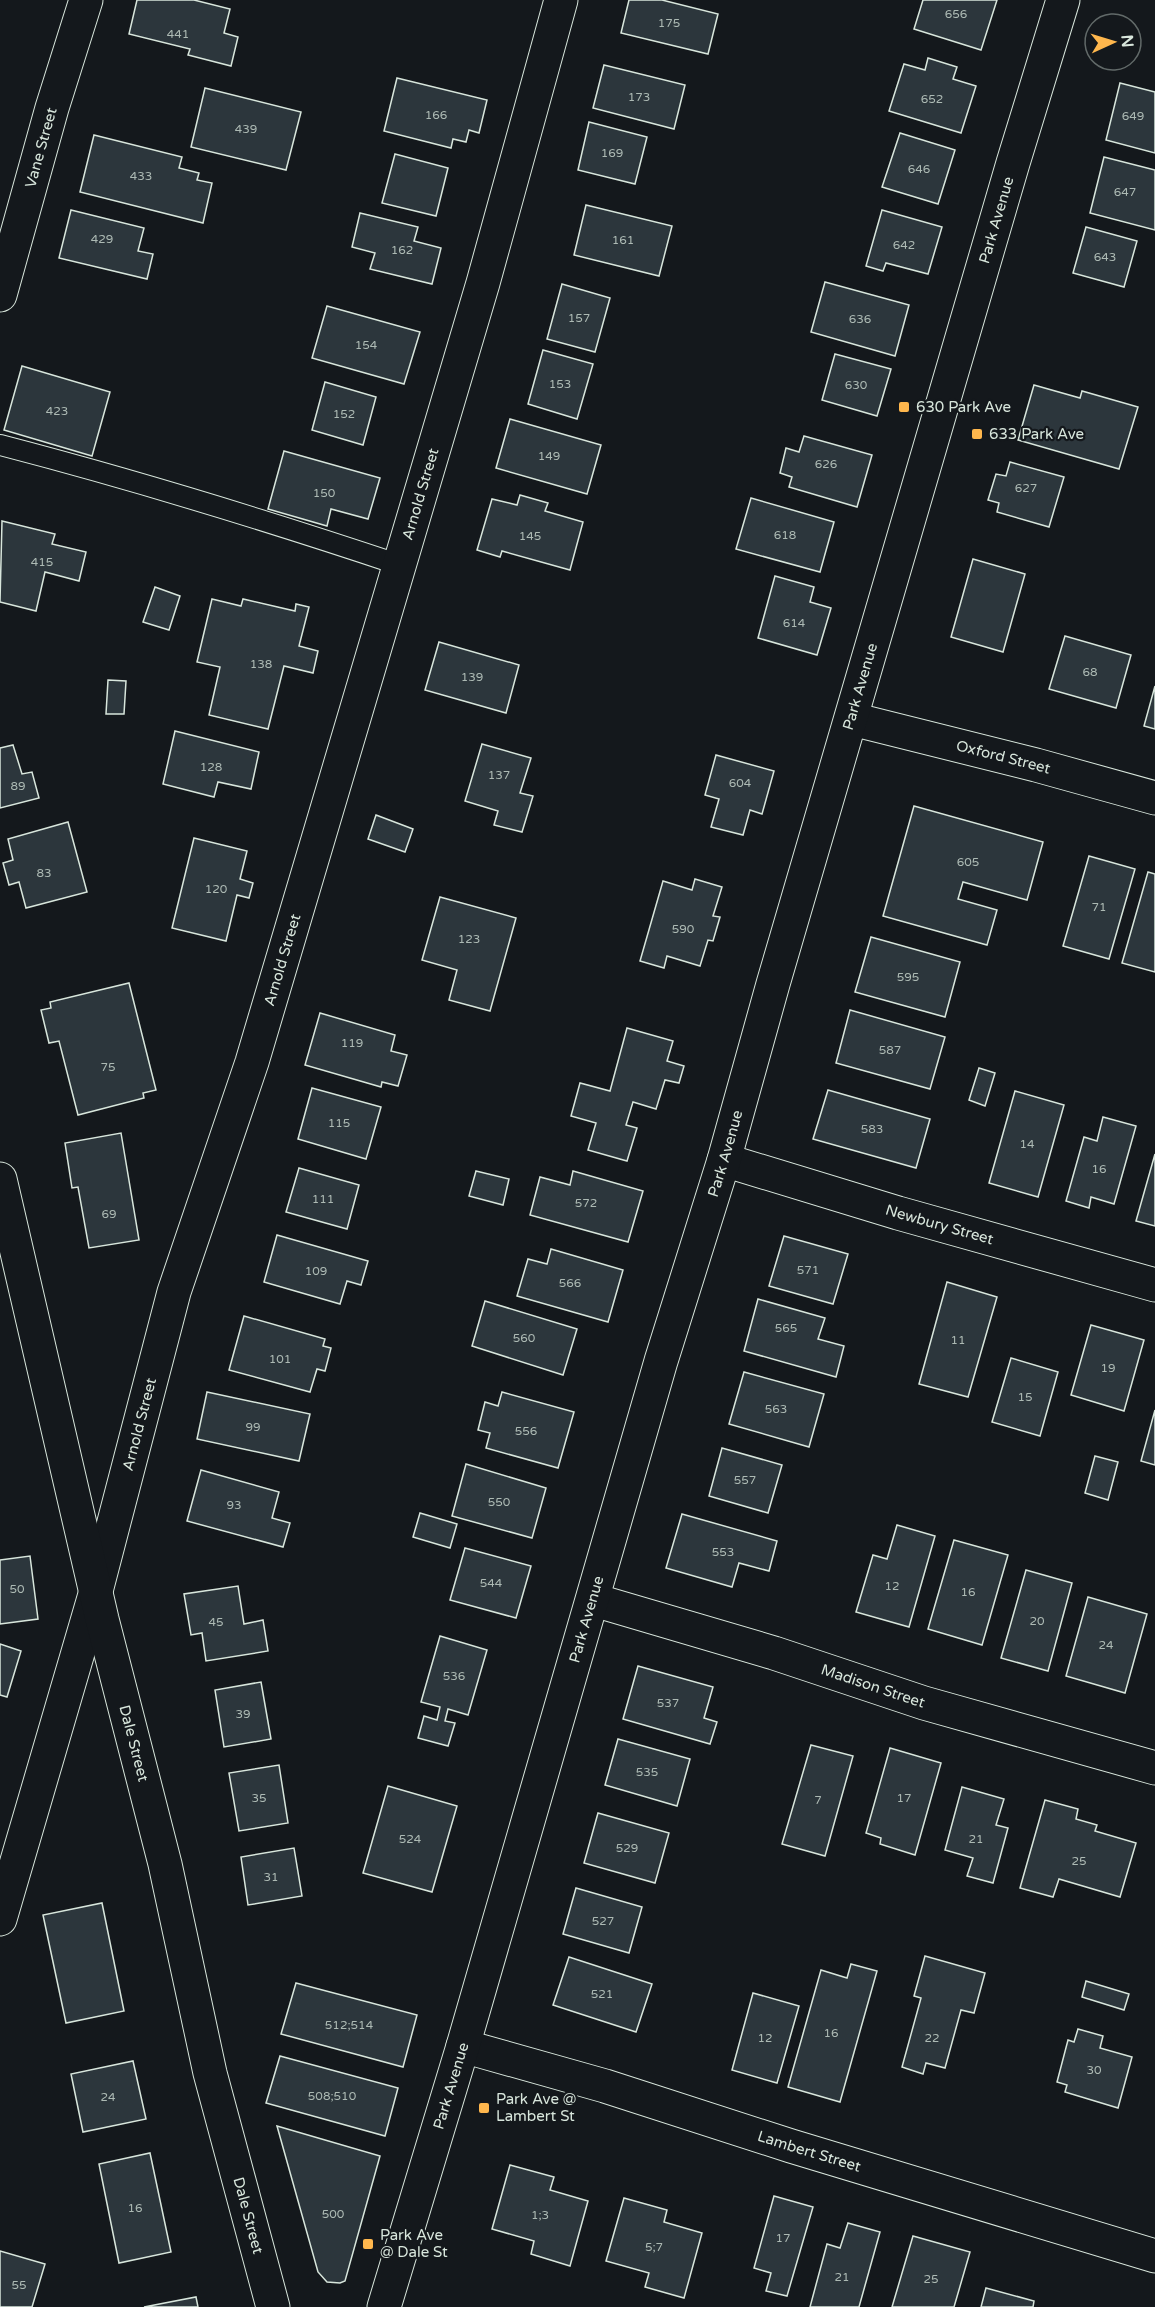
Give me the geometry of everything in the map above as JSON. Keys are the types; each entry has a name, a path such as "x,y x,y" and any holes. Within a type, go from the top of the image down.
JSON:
{"street":[{"name":"Vane Street","path":"0,295 52,108 86,0"},
{"name":"Arnold Street","path":"0,1919 96,1591 174,1292 252,1062 483,284 561,0"},
{"name":"Park Avenue","path":"384,2307 594,1600 661,1361 724,1160 773,984 1013,163 1064,0"},
{"name":"Oxford Street","path":"852,719 1036,765 1155,798"},
{"name":"Newbury Street","path":"724,1160 898,1213 1155,1285"},
{"name":"Dale Street","path":"0,1179 96,1591 165,1864 210,2073 273,2307"},
{"name":"Madison Street","path":"594,1600 774,1653 924,1703 1155,1768"},
{"name":"Lambert Street","path":"463,2046 605,2086 791,2146 1155,2256"}],"lane":[{"path":"0,445 118,476 265,520 400,565"}],"building":[{"path":"137,0 194,0 230,9 224,33 238,37 231,66 188,55 190,49 129,34"},
{"path":"629,0 662,0 718,14 708,54 621,33"},
{"path":"923,0 997,0 981,50 914,29"},
{"path":"928,58 957,67 953,79 976,86 961,133 889,111 904,64 925,70"},
{"path":"604,65 685,85 674,129 593,108"},
{"path":"397,78 487,100 479,133 469,130 466,142 453,139 451,148 384,131"},
{"path":"1120,83 1155,92 1155,153 1106,140"},
{"path":"205,88 301,112 286,170 191,147"},
{"path":"589,122 647,137 635,184 578,170"},
{"path":"900,133 955,150 938,204 882,187"},
{"path":"94,135 182,157 179,168 199,173 197,180 212,183 203,223 80,192"},
{"path":"395,154 448,168 436,216 382,203"},
{"path":"1104,157 1155,170 1155,230 1090,213"},
{"path":"586,205 672,226 659,276 574,255"},
{"path":"71,210 144,228 138,251 153,254 147,279 59,258"},
{"path":"882,210 942,227 928,274 886,263 883,271 866,266"},
{"path":"360,213 418,227 414,241 441,248 432,284 370,269 375,253 352,247"},
{"path":"1086,227 1137,241 1124,287 1073,273"},
{"path":"825,282 909,305 895,356 811,332"},
{"path":"562,284 610,298 595,352 547,339"},
{"path":"327,306 420,332 404,384 312,358"},
{"path":"543,350 593,364 577,419 528,404"},
{"path":"835,354 891,369 877,416 822,400"},
{"path":"22,366 110,392 92,456 4,430"},
{"path":"325,382 376,397 363,445 312,430"},
{"path":"1034,385 1080,398 1082,391 1138,407 1119,469 1018,440"},
{"path":"510,419 601,445 587,494 496,468"},
{"path":"804,436 872,455 857,507 789,487 792,477 780,473 786,448 799,452"},
{"path":"284,451 380,478 368,519 331,509 327,526 268,509"},
{"path":"1010,462 1064,477 1049,527 997,512 999,503 988,500 996,474 1006,476"},
{"path":"520,495 548,503 545,511 583,522 570,570 502,551 500,557 477,550 492,499 517,505"},
{"path":"751,498 834,522 820,572 736,549"},
{"path":"2,521 55,534 52,544 86,552 79,581 45,572 36,611 0,602"},
{"path":"973,559 1025,574 1003,652 951,637"},
{"path":"775,576 814,587 810,602 831,608 817,655 758,638"},
{"path":"155,587 180,596 169,630 143,622"},
{"path":"212,599 241,606 243,599 295,611 296,604 309,607 299,646 318,651 313,673 284,666 268,729 209,715 220,667 197,662"},
{"path":"1065,636 1131,655 1116,708 1049,689"},
{"path":"439,642 519,665 506,713 425,690"},
{"path":"108,680 126,681 124,714 106,714"},
{"path":"1155,686 1155,729 1144,726"},
{"path":"175,731 259,752 251,789 218,782 214,797 163,784"},
{"path":"482,744 531,758 520,793 533,796 522,832 494,825 498,811 465,801"},
{"path":"13,745 22,774 32,772 39,798 0,808 0,748"},
{"path":"716,755 774,771 762,814 750,810 743,835 711,827 719,799 705,795"},
{"path":"914,806 1043,842 1027,900 963,882 958,899 997,910 987,945 883,916"},
{"path":"376,815 413,829 405,852 368,839"},
{"path":"68,822 87,892 26,908 19,882 9,885 3,863 13,860 8,839"},
{"path":"194,838 247,851 240,879 253,883 249,898 237,895 226,941 172,928"},
{"path":"1089,856 1135,869 1109,959 1063,946"},
{"path":"1148,872 1155,874 1155,972 1122,963"},
{"path":"695,879 722,887 713,916 720,917 713,941 708,940 700,966 667,956 664,968 640,961 663,881 692,890"},
{"path":"440,897 516,918 490,1011 449,1000 457,970 422,960"},
{"path":"871,937 960,962 945,1017 855,992"},
{"path":"129,983 156,1090 143,1093 144,1098 78,1115 59,1041 49,1043 41,1010 51,1008 50,1002"},
{"path":"850,1010 945,1037 930,1089 836,1063"},
{"path":"320,1013 395,1035 391,1051 407,1055 398,1086 382,1082 381,1087 305,1065"},
{"path":"627,1028 673,1041 667,1061 684,1066 679,1083 665,1080 656,1109 633,1102 626,1125 637,1128 627,1161 588,1150 596,1123 571,1116 580,1083 610,1091"},
{"path":"979,1068 995,1073 985,1106 969,1100"},
{"path":"312,1088 381,1107 366,1159 298,1139"},
{"path":"828,1090 930,1119 916,1168 813,1139"},
{"path":"1015,1091 1064,1105 1038,1197 989,1183"},
{"path":"1103,1117 1136,1126 1114,1204 1091,1197 1089,1208 1066,1201 1084,1137 1097,1141"},
{"path":"121,1133 139,1240 89,1248 78,1187 72,1188 65,1143"},
{"path":"1155,1154 1155,1226 1136,1221"},
{"path":"299,1168 359,1185 347,1229 286,1212"},
{"path":"476,1171 509,1179 503,1205 469,1196"},
{"path":"573,1171 643,1191 628,1242 530,1215 540,1177 570,1185"},
{"path":"277,1235 368,1261 361,1285 347,1281 340,1304 264,1282"},
{"path":"784,1236 848,1254 833,1304 769,1286"},
{"path":"551,1249 623,1270 608,1322 517,1296 528,1259 547,1264"},
{"path":"947,1282 997,1297 968,1397 919,1384"},
{"path":"758,1299 825,1318 818,1339 844,1346 836,1377 744,1351"},
{"path":"485,1301 577,1329 563,1375 472,1346"},
{"path":"244,1316 325,1339 323,1346 331,1348 325,1371 317,1369 310,1392 229,1370"},
{"path":"1091,1325 1144,1340 1124,1411 1071,1395"},
{"path":"1011,1358 1058,1372 1040,1436 992,1422"},
{"path":"744,1372 824,1394 809,1447 729,1424"},
{"path":"207,1392 310,1414 299,1461 197,1439"},
{"path":"502,1392 574,1412 558,1468 486,1448 490,1433 478,1430 485,1402 498,1406"},
{"path":"1155,1410 1155,1465 1141,1461"},
{"path":"722,1448 782,1465 768,1513 709,1496"},
{"path":"1095,1456 1118,1462 1108,1500 1085,1493"},
{"path":"466,1464 546,1488 532,1538 452,1516"},
{"path":"201,1470 279,1492 272,1518 290,1523 283,1547 187,1521"},
{"path":"420,1513 457,1524 450,1548 413,1537"},
{"path":"682,1514 777,1541 769,1571 739,1563 732,1587 666,1568"},
{"path":"897,1525 935,1536 909,1627 856,1612 873,1555 887,1559"},
{"path":"954,1540 1008,1555 982,1645 928,1629"},
{"path":"465,1548 531,1566 516,1618 450,1600"},
{"path":"30,1556 38,1619 0,1624 0,1560"},
{"path":"1026,1570 1072,1583 1048,1671 1001,1658"},
{"path":"238,1586 244,1624 263,1620 268,1651 206,1661 202,1633 191,1635 184,1594"},
{"path":"1088,1597 1147,1614 1125,1693 1066,1676"},
{"path":"440,1636 487,1650 468,1715 448,1709 445,1721 455,1723 448,1746 418,1738 424,1716 437,1720 440,1707 421,1702"},
{"path":"0,1644 21,1651 7,1697 0,1695"},
{"path":"638,1666 713,1687 704,1718 717,1722 710,1744 623,1719"},
{"path":"261,1682 271,1739 224,1747 215,1690"},
{"path":"618,1739 690,1759 677,1806 605,1785"},
{"path":"811,1745 853,1756 825,1856 782,1844"},
{"path":"890,1748 941,1763 915,1855 880,1844 881,1838 866,1833"},
{"path":"279,1765 288,1823 239,1831 229,1773"},
{"path":"388,1786 457,1806 432,1892 363,1873"},
{"path":"962,1787 1004,1799 996,1825 1008,1828 993,1883 967,1876 973,1858 945,1850"},
{"path":"1045,1800 1078,1809 1076,1819 1097,1825 1095,1831 1136,1843 1120,1897 1059,1879 1053,1897 1020,1888"},
{"path":"598,1813 669,1833 655,1883 584,1863"},
{"path":"294,1848 302,1896 248,1905 241,1857"},
{"path":"576,1888 642,1907 629,1953 563,1934"},
{"path":"102,1903 124,2011 66,2023 43,1915"},
{"path":"925,1956 985,1973 974,2013 961,2010 945,2068 926,2063 923,2074 902,2067 921,1998 914,1996"},
{"path":"569,1957 652,1984 636,2032 553,2005"},
{"path":"851,1964 877,1971 840,2102 788,2087 821,1970 847,1978"},
{"path":"1086,1981 1129,1994 1124,2010 1082,1997"},
{"path":"296,1983 417,2015 403,2067 281,2034"},
{"path":"753,1993 799,2006 777,2083 732,2070"},
{"path":"1078,2029 1103,2036 1100,2048 1132,2057 1118,2108 1065,2092 1067,2085 1057,2082 1068,2040 1074,2042"},
{"path":"280,2056 398,2088 385,2136 266,2103"},
{"path":"133,2061 146,2119 83,2132 71,2074"},
{"path":"277,2126 380,2156 345,2281 327,2282 318,2272"},
{"path":"150,2153 171,2252 119,2263 99,2164"},
{"path":"510,2165 554,2177 550,2190 588,2201 570,2266 531,2254 534,2241 492,2229"},
{"path":"774,2196 813,2207 787,2296 766,2291 771,2273 754,2268"},
{"path":"624,2198 667,2210 664,2222 702,2233 684,2298 645,2287 649,2273 606,2261"},
{"path":"848,2223 880,2232 859,2307 810,2307 827,2244 840,2248"},
{"path":"913,2236 970,2252 954,2307 892,2307"},
{"path":"0,2251 45,2264 32,2307 0,2307"},
{"path":"986,2288 1034,2301 1033,2307 981,2307"},
{"path":"196,2297 198,2307 144,2307"}],"place":[{"name":"630 Park Ave","path":"904,407"},
{"name":"633 Park Ave","path":"977,434"},
{"name":"Park Ave @ Lambert St","path":"484,2108"},
{"name":"Park Ave @ Dale St","path":"368,2244"}]}
